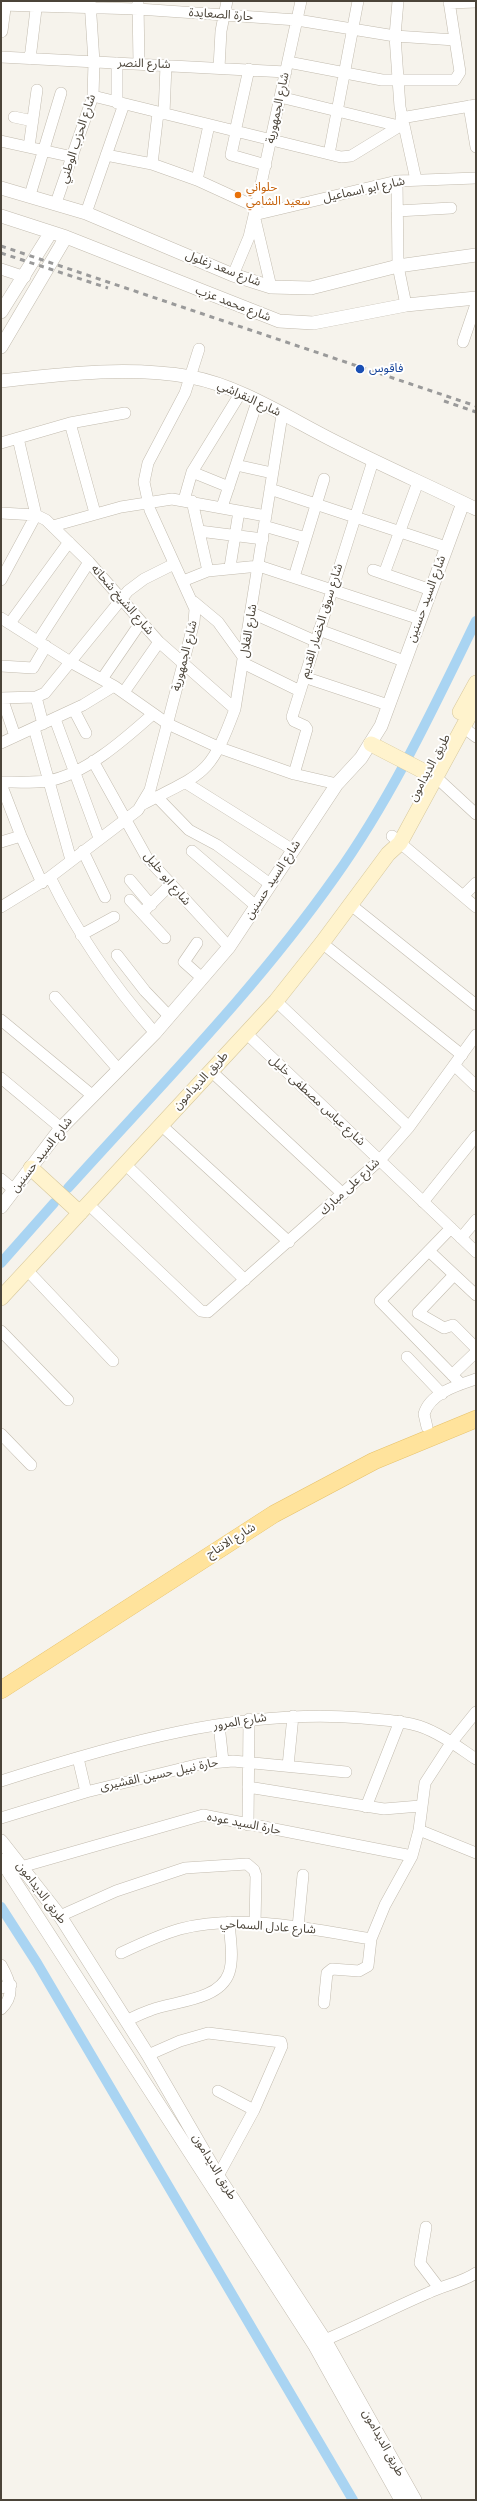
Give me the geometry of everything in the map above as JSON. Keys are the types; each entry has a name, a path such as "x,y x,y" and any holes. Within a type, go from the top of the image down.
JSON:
{"main road":[{"name":"طريق الديدامون","path":"1,1298 276,1001 322,943 388,854 476,683"},
{"name":"طريق الديدامون","path":"429,774 463,727 476,703"},
{"path":"371,744 429,774"},
{"path":"31,1168 84,1208"},
{"name":"شارع الانتاج","path":"1,1690 310,1482 367,1453 427,1427 476,1409"},
{"name":"شارع الانتاج","path":"1,1679 227,1538 347,1474 408,1446 476,1419"}],"street":[{"path":"219,68 224,15 227,1"},
{"name":"شارع الجمهورية","path":"233,275 249,237 301,1"},
{"path":"329,154 358,1"},
{"path":"398,1 395,36 401,124 416,180"},
{"path":"455,40 449,2 476,2"},
{"path":"1,31 3,3"},
{"name":"حارة الصعايدة","path":"3,3 138,5 224,15 297,20 395,36 455,40"},
{"path":"30,59 37,3"},
{"name":"شارع الحزب الوطني","path":"56,203 93,96 94,62 91,4"},
{"path":"138,5 139,64"},
{"name":"شارع النصر","path":"1,57 249,70 287,67 398,81 452,80 458,78 460,72 455,40"},
{"path":"86,213 106,155 120,103 117,63"},
{"path":"152,164 161,113 166,65"},
{"path":"249,70 232,155 266,165"},
{"path":"29,147 37,90"},
{"path":"30,195 61,93"},
{"path":"93,96 341,157 351,156 401,124 473,105 476,147"},
{"path":"280,98 401,124"},
{"path":"14,117 32,121"},
{"path":"197,180 209,125"},
{"path":"1,140 73,157"},
{"path":"106,155 152,164 197,180 255,211"},
{"name":"شارع ابو اسماعيل","path":"255,211 397,181 476,178"},
{"path":"397,181 398,266 406,305"},
{"name":"شارع سعد زغلول","path":"1,188 30,195 86,213 233,275 271,287 311,288 398,266 476,256"},
{"path":"397,211 452,208"},
{"name":"شارع الجمهورية","path":"255,211 271,287"},
{"name":"شارع محمد عزب","path":"1,216 51,232 279,321 313,323 406,305 476,298"},
{"path":"1,312 51,232"},
{"path":"1,347 66,238"},
{"path":"1,269 24,276"},
{"path":"463,342 476,304"},
{"name":"شارع الجمهورية","path":"144,804 150,790 194,622 194,602 174,564 147,502 144,482 148,464 178,409 191,377 199,349"},
{"name":"شارع النقراشي","path":"1,380 90,371 147,372 191,377 220,384 373,461 476,509"},
{"path":"208,571 199,531 188,501 192,472 240,394"},
{"path":"222,507 257,402"},
{"path":"1,443 70,423 125,413"},
{"name":"شارع الغلال","path":"144,804 186,783 206,769 220,748 235,709 252,613 282,415"},
{"path":"70,423 95,513"},
{"path":"1,580 36,515 18,438"},
{"name":"شارع سوق الخضار القديم","path":"294,774 307,729 305,726 292,719 331,590 373,461"},
{"path":"236,465 272,473"},
{"path":"192,472 229,486"},
{"path":"294,577 324,479"},
{"path":"384,574 418,482"},
{"path":"270,489 446,547"},
{"path":"53,526 95,513 147,502 188,501 239,511 306,538"},
{"name":"شارع السيد حسنين","path":"2,1204 61,1128 155,1033 228,947 337,784 371,744 388,704 463,503"},
{"path":"230,567 239,511"},
{"name":"شارع الشيخ شحاته","path":"1,513 36,515 53,526 89,562 159,642 235,709"},
{"path":"199,531 263,539"},
{"path":"69,542 6,620 72,663 124,692 168,724 220,748 294,774 337,784"},
{"path":"1,666 33,668 42,643 89,562"},
{"path":"15,736 1,698 36,696 48,691 122,599 144,579 174,564"},
{"path":"183,581 208,571 230,567 259,566 420,619"},
{"path":"373,570 430,590"},
{"path":"194,602 218,622 244,661 300,691"},
{"path":"252,613 317,636 404,661"},
{"path":"102,679 141,622"},
{"path":"124,692 159,642"},
{"path":"304,677 388,704"},
{"path":"1,743 74,710 114,686"},
{"path":"36,696 39,726 48,780 71,860"},
{"path":"74,710 86,733"},
{"path":"153,714 131,733 92,761 73,771 48,780 1,783 3,796 21,836 46,880 116,987 155,1033"},
{"path":"55,719 99,838"},
{"path":"463,727 476,737"},
{"name":"شارع ابو خليل","path":"92,761 124,820 147,858 228,947"},
{"path":"429,774 476,814"},
{"path":"186,783 293,850"},
{"path":"157,797 189,830 217,845 270,884"},
{"path":"1,907 46,880 144,804"},
{"path":"1,842 21,836"},
{"path":"396,840 476,907"},
{"path":"83,851 105,897"},
{"path":"192,851 256,906"},
{"path":"130,880 150,905"},
{"path":"463,896 476,883"},
{"path":"142,913 170,885"},
{"path":"130,900 165,938"},
{"path":"351,905 476,1005"},
{"path":"81,934 114,917"},
{"path":"197,943 184,962 202,978"},
{"path":"322,943 462,1054"},
{"path":"117,955 145,991 169,1016"},
{"path":"55,997 119,1070"},
{"path":"276,1001 409,1127"},
{"path":"1,1020 93,1096"},
{"name":"شارع عباس مصطفى خليل","path":"246,1033 476,1252"},
{"name":"شارع على مبارك","path":"84,1208 201,1311 207,1313 380,1160 409,1127 476,1036"},
{"path":"454,1065 476,1086"},
{"path":"211,1071 343,1194"},
{"path":"1,1078 61,1128"},
{"path":"161,1124 289,1242"},
{"path":"423,1202 476,1136"},
{"path":"124,1164 245,1280"},
{"path":"1,1179 14,1190"},
{"path":"461,1238 476,1220"},
{"path":"451,1228 380,1301 461,1384"},
{"path":"429,1251 476,1295"},
{"path":"27,1270 113,1361"},
{"path":"454,1275 418,1313 444,1328 453,1325 476,1348"},
{"path":"1,1331 68,1400"},
{"path":"452,1375 476,1352"},
{"path":"407,1357 442,1394"},
{"path":"427,1427 424,1419 425,1410 442,1394 461,1384 476,1379"},
{"path":"1,1434 31,1465"},
{"path":"324,2003 328,1973 337,1968 359,1972 368,1966 371,1939 385,1905 412,1856 418,1830 420,1806 425,1783 450,1743 476,1712"},
{"path":"288,1766 293,1716"},
{"name":"شارع المرور","path":"1,1781 78,1758 143,1741 249,1719 293,1716 325,1716 400,1722 429,1730 476,1759"},
{"path":"248,1825 249,1719"},
{"path":"366,1807 400,1722"},
{"path":"219,1725 223,1761"},
{"path":"78,1758 86,1792"},
{"name":"حارة نبيل حسين القشيرى","path":"1,1818 86,1792 200,1764 223,1761 346,1772"},
{"path":"248,1787 366,1807 396,1810 420,1806"},
{"name":"حارة السيد عوده","path":"9,1871 203,1815 412,1856"},
{"path":"418,1830 476,1853"},
{"name":"طريق الديدامون","path":"1,1841 60,1916 148,2055 218,2176 325,2340 415,2500"},
{"name":"طريق الديدامون","path":"1,1860 315,2346 401,2500"},
{"path":"60,1916 116,1891 185,1868 247,1864 254,1870 256,1876 255,1924"},
{"path":"298,1928 303,1875"},
{"path":"126,2021 151,2009 209,1993 220,1986 228,1975 231,1963 229,1922"},
{"name":"شارع عادل السماحي","path":"120,1953 180,1929 229,1922 298,1928 371,1939"},
{"path":"1,1965 10,1998 1,2009"},
{"path":"148,2055 180,2041 208,2033 219,2032 281,2042 282,2046 254,2110 218,2176"},
{"path":"218,2091 254,2110"},
{"path":"426,2227 420,2263 439,2288"},
{"path":"325,2340 439,2288 461,2282 476,2274"}],"waterway":[{"path":"68,1188 172,1075 240,998 273,959 335,877 375,816 411,752 476,621"},
{"path":"1,1263 54,1203"},
{"path":"1,1907 37,1963 353,2500"}],"railway":[{"path":"1,246 476,406"},
{"path":"1,253 108,288"},
{"path":"444,401 476,412"}],"place":[{"name":"حلواني سعيد الشامي","path":"238,195"},
{"name":"فاقوس","path":"360,369"}]}
